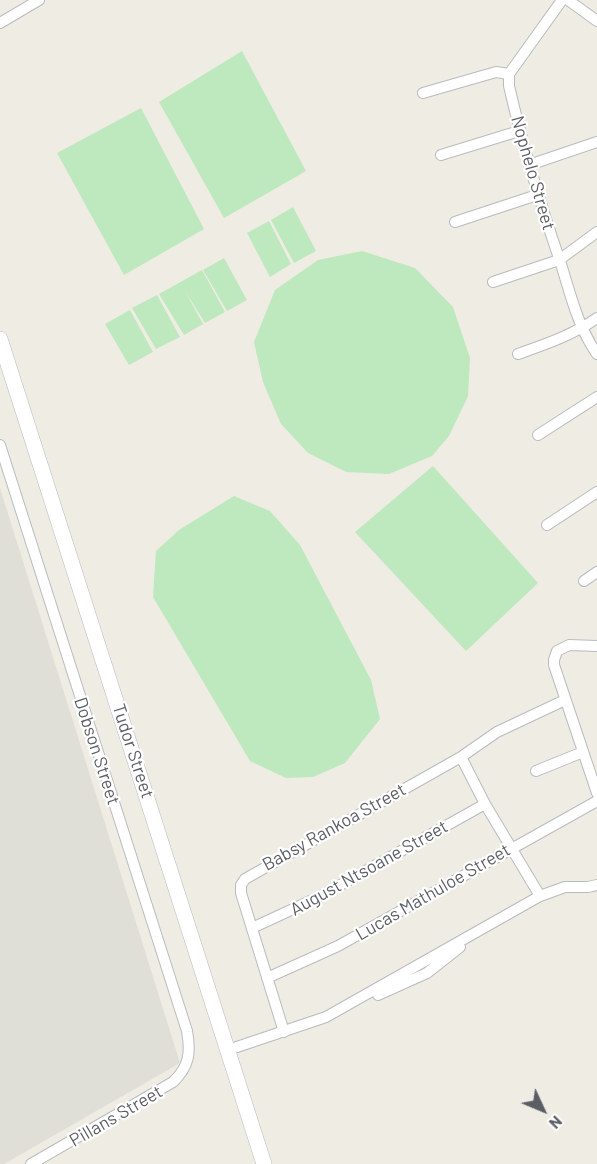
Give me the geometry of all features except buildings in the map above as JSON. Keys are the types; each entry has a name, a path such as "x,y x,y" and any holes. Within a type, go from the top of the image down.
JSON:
{"street":[{"path":"0,23 39,0"},
{"path":"423,93 496,72 508,74 562,0"},
{"path":"568,0 597,21"},
{"name":"Nophelo Street","path":"508,74 519,131 537,195 582,328 597,354"},
{"path":"441,155 519,131"},
{"path":"529,165 597,142"},
{"path":"455,222 537,195"},
{"path":"493,282 559,260 597,232"},
{"path":"518,354 559,340 597,318"},
{"name":"Tudor Street","path":"0,339 264,1164"},
{"path":"538,435 597,397"},
{"name":"Dobson Street","path":"0,445 187,1031 189,1057"},
{"path":"547,525 597,492"},
{"path":"584,581 597,572"},
{"path":"597,646 569,645 557,651 554,660 565,700 597,793"},
{"name":"Babsy Rankoa Street","path":"284,1032 241,893 241,885 245,879 461,757 510,725 565,700"},
{"path":"536,771 583,752"},
{"path":"461,757 485,804 540,896"},
{"name":"Lucas Mathuloe Street","path":"267,978 338,946 597,801"},
{"name":"August Ntsoane Street","path":"252,928 297,908 485,804"},
{"path":"228,1050 326,1017 427,973 476,933 540,896 565,887 597,885"},
{"name":"Pillans Street","path":"31,1164 173,1082 186,1067 189,1057"}],"shaded area":[{"path":"0,488 180,1063 4,1164 0,1164"}],"green space":[{"path":"242,51 306,171 224,218 159,102"},
{"path":"141,108 204,229 124,275 57,153"},
{"path":"293,207 316,251 294,263 271,220"},
{"path":"269,221 291,264 270,277 247,233"},
{"path":"362,251 415,268 453,307 470,358 468,396 449,436 432,456 389,474 346,472 308,453 281,424 263,382 254,342 275,290 318,260"},
{"path":"224,258 247,300 227,311 203,270"},
{"path":"202,270 225,312 205,323 185,291 203,324 184,335 159,294"},
{"path":"157,295 180,337 156,349 132,308"},
{"path":"130,310 153,352 129,365 105,324"},
{"path":"433,466 538,583 466,651 355,532"},
{"path":"234,496 270,511 300,545 371,680 380,719 345,763 313,777 286,778 250,761 153,597 156,551 179,530"}]}
